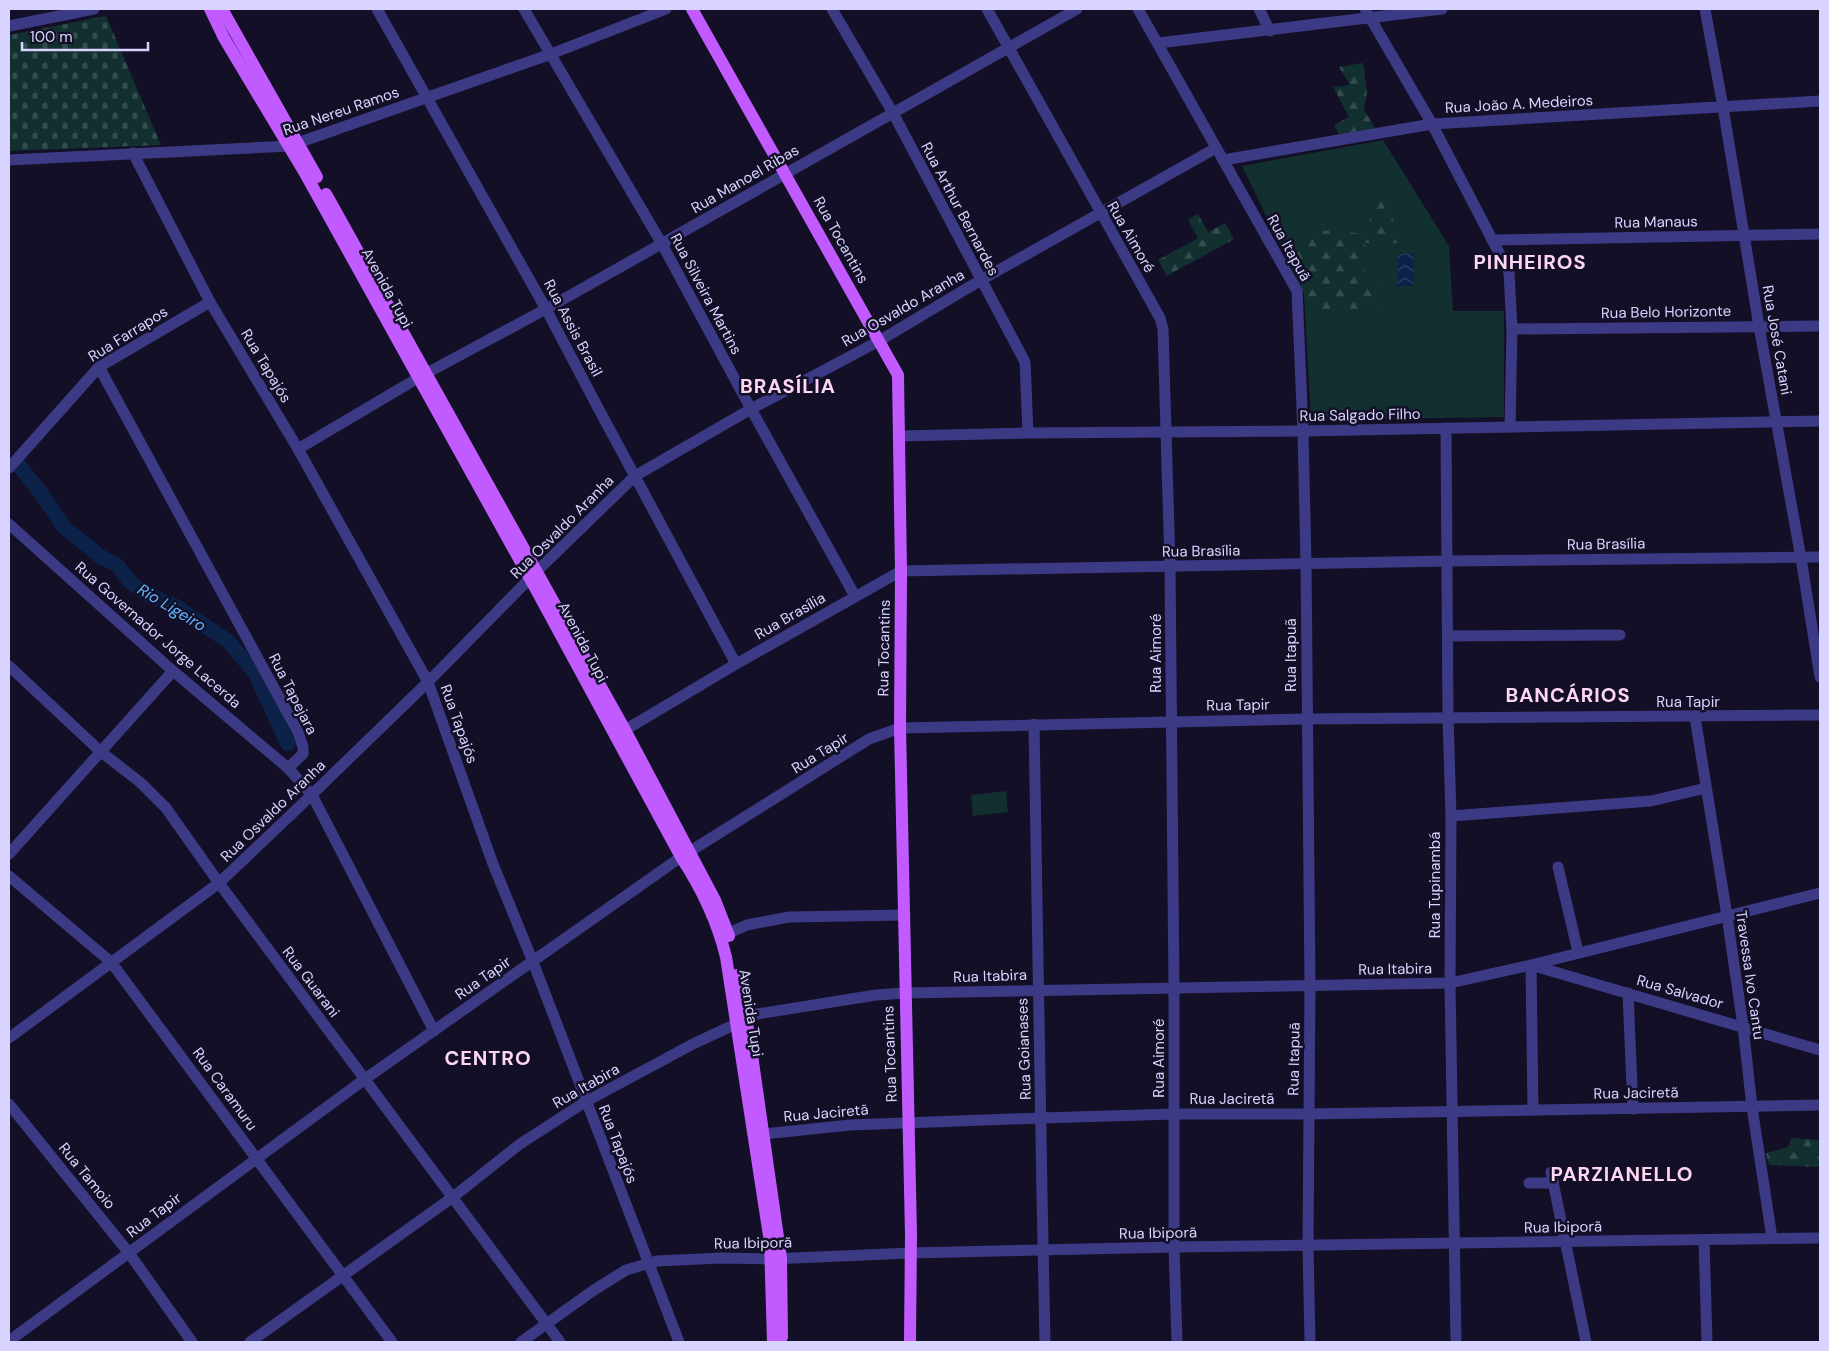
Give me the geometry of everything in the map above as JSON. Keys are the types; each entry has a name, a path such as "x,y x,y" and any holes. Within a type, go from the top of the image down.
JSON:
{"main road":[{"name":"Avenida Tupi","path":"210,9 224,38 294,145"},
{"name":"Avenida Tupi","path":"222,9 294,145 533,575 685,855 715,900 729,933 776,1258 773,1342"},
{"name":"Rua Tocantins","path":"692,9 898,375 902,571 900,728 905,915 904,993 911,1253 910,1342"},
{"name":"Avenida Tupi","path":"533,575 625,730 720,932 742,1020 764,1134 782,1342"}],"street":[{"path":"9,26 90,9"},
{"name":"Rua Assis Brasil","path":"377,9 546,309 736,664"},
{"name":"Rua Silveira Martins","path":"524,9 662,244 751,409 856,596"},
{"name":"Rua Nereu Ramos","path":"9,160 274,148 294,145 551,54 666,9"},
{"name":"Rua Arthur Bernardes","path":"832,9 893,113 1025,362 1028,433"},
{"name":"Rua Aimoré","path":"987,9 1160,318 1163,329 1170,566 1176,1342"},
{"name":"Rua Manoel Ribas","path":"298,448 422,376 546,309 1077,9"},
{"name":"Rua Itapuã","path":"1138,9 1297,291 1306,564 1310,985 1308,1114 1310,1342"},
{"path":"1259,9 1270,31"},
{"path":"1158,44 1270,31 1367,13 1442,9"},
{"name":"Rua José Catani","path":"1704,9 1723,107 1820,677"},
{"path":"1367,13 1432,124 1509,272 1512,329 1510,427"},
{"name":"Rua João A. Medeiros","path":"1223,160 1432,124 1820,101"},
{"name":"Rua Osvaldo Aranha","path":"9,1038 219,882 428,682 533,575 635,476 751,409 879,341 981,280 1216,148"},
{"name":"Rua Tapajós","path":"133,153 210,302 298,448 428,682 493,864 533,962 679,1342"},
{"name":"Rua Manaus","path":"1492,240 1820,234"},
{"name":"Rua Farrapos","path":"9,468 99,366 210,302"},
{"name":"Rua Belo Horizonte","path":"1512,329 1820,326"},
{"name":"Rua Tapejara","path":"99,366 298,732 303,747 303,754 288,768"},
{"name":"Rua Salgado Filho","path":"900,436 1303,431 1820,421"},
{"name":"Rua Tupinambá","path":"1446,428 1448,717 1451,816 1450,983 1456,1342"},
{"name":"Rua Governador Jorge Lacerda","path":"9,524 173,671 288,768"},
{"name":"Rua Brasília","path":"625,730 736,664 902,571 1447,561 1820,557"},
{"path":"1448,636 1620,635"},
{"path":"9,683 13,670"},
{"name":"Rua Guarani","path":"13,670 100,751 141,783 166,808 560,1342"},
{"path":"9,854 173,671"},
{"name":"Rua Tapir","path":"13,1337 365,1079 685,855 870,739 900,728 1448,717 1820,715"},
{"name":"Travessa Ivo Cantu","path":"1695,717 1727,916 1743,1026 1752,1107 1772,1238"},
{"name":"Rua Goianases","path":"1034,724 1037,990 1045,1342"},
{"path":"288,768 312,795 434,1031"},
{"path":"1451,816 1651,801 1706,788"},
{"path":"1558,867 1578,952"},
{"name":"Rua Caramuru","path":"9,876 111,962 392,1342"},
{"name":"Rua Itabira","path":"250,1342 453,1197 520,1144 586,1102 692,1044 756,1014 876,995 904,993 1450,983 1531,965 1820,893"},
{"path":"729,933 747,925 788,916 905,915"},
{"path":"1531,965 1533,1110"},
{"name":"Rua Salvador","path":"1531,965 1820,1050"},
{"path":"1628,993 1633,1108"},
{"name":"Rua Tamoio","path":"9,1104 129,1253 192,1342"},
{"name":"Rua Jaciretã","path":"764,1134 850,1125 1174,1114 1308,1114 1820,1105"},
{"path":"1529,1184 1552,1177 1586,1342"},
{"name":"Rua Ibiporã","path":"521,1342 594,1290 626,1270 649,1263 721,1258 1174,1247 1820,1238"},
{"path":"1704,1240 1707,1342"}],"green space":[{"path":"106,16 161,145 9,151 9,35"},
{"path":"1363,63 1367,92 1364,110 1375,128 1339,135 1334,125 1349,117 1333,87 1350,85 1339,67"},
{"path":"1383,140 1449,246 1453,311 1504,311 1504,417 1311,420 1304,294 1242,166"},
{"path":"1372,188 1409,243 1365,243 1365,279 1378,280 1378,314 1316,314 1287,253 1311,242 1305,229 1318,223 1318,230 1369,234"},
{"path":"1198,214 1208,232 1225,223 1234,239 1167,276 1158,260 1198,238 1188,220"},
{"path":"1006,791 1008,812 973,816 971,795"},
{"path":"1791,1138 1820,1140 1820,1167 1769,1165 1766,1153 1788,1147"}],"water":[{"path":"1414,253 1414,286 1398,286 1398,254"}],"waterway":[{"name":"Rio Ligeiro","path":"17,463 38,489 64,527 101,557 117,565 130,582 146,594 177,607 228,641 255,673 288,744"}],"district":[{"name":"PINHEIROS","path":"1530,262"},
{"name":"BRASÍLIA","path":"788,386"},
{"name":"BANCÁRIOS","path":"1568,695"},
{"name":"CENTRO","path":"488,1058"},
{"name":"PARZIANELLO","path":"1622,1174"}]}
